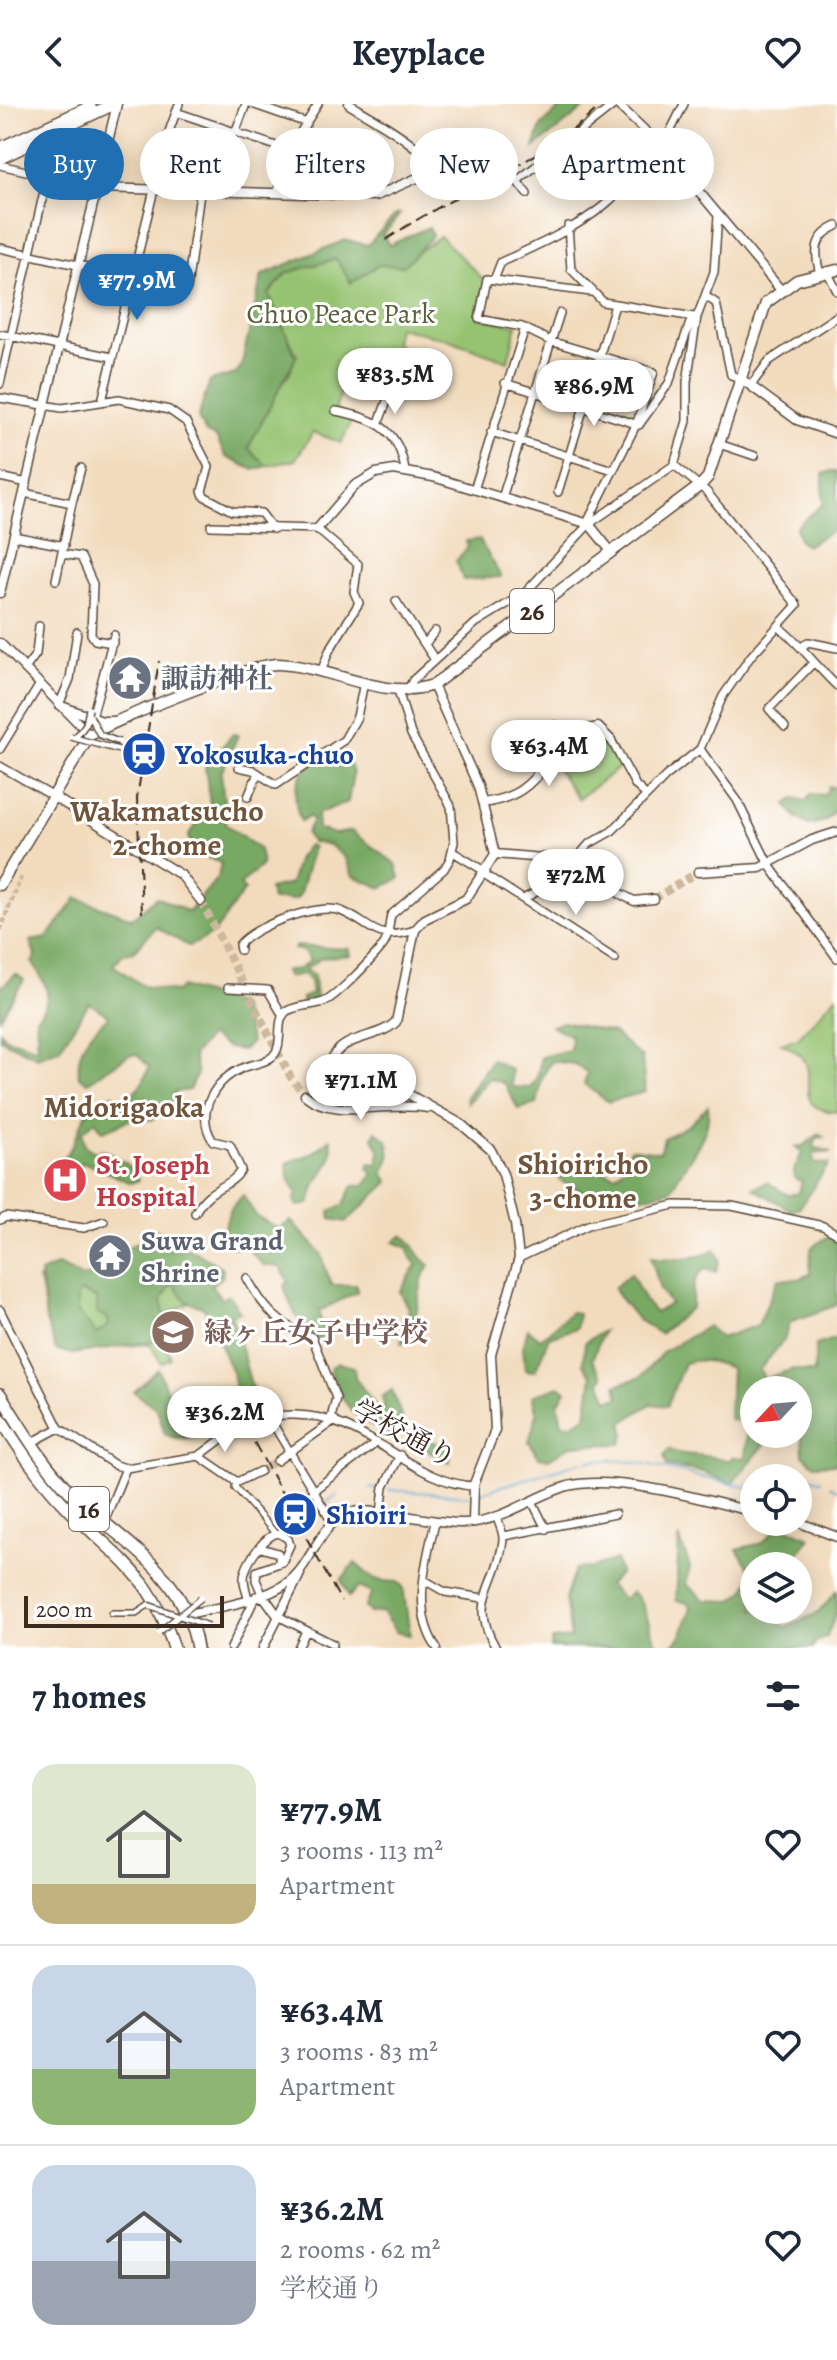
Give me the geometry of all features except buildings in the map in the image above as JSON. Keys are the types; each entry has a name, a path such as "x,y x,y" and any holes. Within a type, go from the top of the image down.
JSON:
{"highway":[{"path":"0,148 97,104"},
{"path":"62,128 116,104"},
{"path":"0,158 24,146"},
{"name":"16","path":"0,1394 51,1471 164,1574 197,1648"},
{"name":"16","path":"0,1418 41,1478 93,1533 122,1556 147,1585 165,1619 174,1648"}],"main road":[{"path":"701,485 708,477 766,303 780,289 828,272"},
{"name":"26","path":"96,738 115,721 272,664 402,690 433,685 701,485"},
{"path":"0,885 4,871 96,738"}],"street":[{"path":"111,128 116,104"},
{"path":"237,128 249,104 307,123"},
{"path":"303,128 318,104"},
{"path":"349,104 386,128"},
{"path":"518,180 616,104 661,146 780,289"},
{"path":"505,383 636,425 643,422 669,383 714,272 719,214 665,142 684,104"},
{"path":"172,128 178,108 224,128"},
{"path":"394,133 430,160 433,171 394,188"},
{"path":"0,165 24,171"},
{"path":"518,182 527,194"},
{"path":"0,384 44,200"},
{"path":"0,593 96,200"},
{"path":"102,401 151,200"},
{"path":"0,248 187,289 199,200"},
{"path":"494,280 501,262 609,200"},
{"path":"568,226 571,269 603,302 694,317"},
{"path":"837,226 822,234 816,246 837,291"},
{"path":"588,524 636,425 654,372 550,341 525,328 479,319 487,279 591,292"},
{"path":"705,296 716,303 731,375 752,384 797,420 837,434"},
{"path":"558,492 615,305"},
{"path":"502,498 560,313"},
{"path":"752,384 769,361 837,316"},
{"path":"283,1016 302,1006 326,1002 363,971 387,940 391,915 430,882 453,852 452,811 411,734 402,690 476,623 513,603 588,524 674,465 687,421 687,382 694,317"},
{"path":"474,490 505,383 525,328"},
{"path":"0,334 112,357"},
{"path":"379,422 392,388"},
{"path":"0,398 62,408 119,399 169,410 181,416 209,467 202,494 232,511 261,513 273,529"},
{"path":"336,411 379,422 390,435 405,471"},
{"path":"491,432 613,470"},
{"path":"719,444 755,456"},
{"path":"523,899 557,881 589,844 612,831 646,795 700,749 723,696 751,656 797,605 701,485 674,465"},
{"path":"56,580 81,468"},
{"path":"317,529 336,503 360,481 386,470 405,471 588,524 610,550"},
{"path":"0,477 27,483"},
{"path":"24,493 72,503"},
{"path":"211,526 317,529 358,564 354,592 359,603 329,651 321,672"},
{"path":"14,536 81,557 93,584 91,634 95,640 113,639 90,714 74,737 119,742"},
{"path":"0,545 11,548"},
{"path":"396,601 435,660"},
{"path":"513,603 523,618"},
{"path":"25,669 36,654 39,626"},
{"path":"779,627 803,646 813,663 837,686"},
{"path":"425,644 435,631"},
{"path":"59,705 70,679 77,632"},
{"path":"803,646 808,642 837,648"},
{"path":"0,643 59,705 96,738 119,750"},
{"path":"785,727 769,709 813,663"},
{"path":"239,767 258,773 276,785 344,740 357,717 364,682"},
{"path":"0,749 40,684"},
{"path":"240,950 239,945 250,933 300,914 333,909 340,910 367,929 397,936 415,930 425,919 466,899 485,873 495,854 483,803 461,744 433,685"},
{"path":"59,705 115,721"},
{"path":"90,714 96,738"},
{"path":"537,777 536,767 556,725"},
{"path":"483,803 517,794 537,777 562,740 598,727 611,740 636,786 646,795"},
{"path":"700,749 737,800 769,865 837,958"},
{"path":"0,766 181,875 201,901"},
{"path":"248,797 258,773"},
{"path":"698,872 739,872 769,865 812,840 837,832"},
{"path":"453,852 615,959"},
{"path":"495,854 554,859 569,870 634,901 654,899"},
{"path":"415,930 396,1022 386,1030 340,1047 333,1056 331,1066 337,1075 410,1095 435,1109 478,1136 499,1163 515,1224 519,1258 491,1355 495,1430 474,1486 473,1522"},
{"path":"195,1213 208,1193 235,1179 241,1170 230,1145 210,1137 205,1123 208,1102 220,1085 237,1071 261,1063 275,1054 280,1045 283,1016 268,990 228,988"},
{"path":"305,1095 325,1107 338,1109 390,1104 435,1109"},
{"path":"519,1258 588,1225 675,1205 732,1206 823,1226 837,1234"},
{"path":"0,1218 84,1228 104,1221"},
{"path":"247,1278 268,1313 286,1328 312,1337 336,1398 333,1419 277,1461"},
{"path":"0,1310 59,1428 115,1465 126,1468 199,1456 239,1426"},
{"path":"268,1416 333,1523"},
{"name":"学校通り","path":"253,1419 268,1416 333,1419 448,1483 474,1486"},
{"path":"31,1443 59,1428"},
{"path":"333,1644 278,1616 256,1596 244,1574 261,1548 285,1527 279,1515 376,1443"},
{"path":"381,1514 384,1487 400,1455"},
{"path":"199,1456 237,1482"},
{"path":"93,1533 104,1522 126,1468"},
{"path":"231,1648 256,1596 257,1571 279,1564 290,1545 235,1487 237,1482 260,1471"},
{"path":"165,1619 256,1596 288,1583 333,1523 353,1511 435,1522 473,1522 497,1516 559,1489 593,1483 667,1492 740,1509"},
{"path":"532,1501 546,1529"},
{"path":"504,1536 615,1514"},
{"path":"496,1648 483,1616 483,1598 504,1536 497,1516"},
{"path":"435,1522 426,1581 421,1591 426,1630 437,1648"},
{"path":"812,1527 837,1537"},
{"path":"261,1548 278,1553 281,1557 279,1564"},
{"path":"263,1648 299,1578 302,1565"},
{"path":"426,1581 445,1592 483,1598"},
{"path":"159,1632 201,1598"},
{"path":"112,1613 136,1613 148,1605 184,1614 209,1626"},
{"path":"298,1648 306,1631"}],"green space":[{"path":"565,104 590,104 559,128 541,126"},
{"path":"400,214 383,235 390,245 429,227 432,236 404,266 378,265 351,283 336,259 287,273 269,294 296,357 248,448 267,466 254,470 226,457 216,437 206,433 198,418 210,381 236,374 242,363 262,275 345,240 368,245 395,215"},
{"name":"Chuo Peace Park","path":"440,236 485,281 479,318 517,325 508,361 447,339 398,327 395,342 416,363 408,386 369,373 345,379 335,411 354,416 341,443 313,432 295,460 267,466 240,449 273,389 288,377 297,354 268,303 269,279 336,251 401,264"},
{"path":"837,472 837,528 806,546 799,540 796,527 823,504 823,474"},
{"path":"479,539 501,577 464,580 456,561 468,547 466,541"},
{"path":"596,730 618,755 621,766 578,799 552,761 569,738"},
{"path":"233,734 238,735 221,773 226,824 259,849 262,865 240,885 245,890 209,936 188,946 156,927 133,952 123,954 113,965 143,986 176,992 182,987 240,1005 251,1042 243,1050 228,1048 209,1036 193,1056 197,1074 189,1090 175,1092 170,1106 153,1120 134,1118 103,1131 95,1121 82,1132 85,1146 95,1152 102,1149 127,1164 139,1180 131,1183 83,1162 70,1178 59,1162 73,1144 85,1116 101,1100 114,1094 125,1102 143,1082 149,1067 137,1054 129,1055 88,1082 79,1077 81,1050 95,1029 109,1016 89,1003 59,1049 37,1057 0,1039 0,1031 4,1037 38,1048 36,1018 46,1004 47,991 32,962 36,957 30,941 47,938 77,898 132,918 157,897 189,912 218,877 221,863 195,853 188,837 210,804 205,766"},
{"path":"336,752 346,753 353,773 348,802 317,814 318,829 335,834 351,831 396,864 400,878 382,888 353,876 345,858 330,845 311,842 306,833 313,820 309,816 301,821 296,797 300,778 313,763"},
{"path":"829,786 837,789 837,808 825,821 809,825 797,818 786,805 795,798 806,801 811,794 825,795"},
{"path":"308,845 313,847 299,896 295,900 272,900 269,889 290,884 298,858"},
{"path":"296,946 349,949 350,955 322,958 305,969 314,975 316,999 302,1003 302,998 312,994 310,981 303,974 288,977 284,971 299,969 310,960 303,951 294,949"},
{"path":"16,974 24,980 0,1018 0,988"},
{"path":"837,995 837,1112 814,1105 808,1092 807,1066 803,1058 781,1043 798,1038"},
{"path":"563,1022 613,1033 642,1058 645,1092 608,1102 584,1084 588,1073 575,1064 552,1061 542,1077 537,1104 518,1109 505,1084 490,1078 467,1103 466,1097 492,1059 511,1070 512,1087 530,1088 538,1075 541,1057 570,1050 571,1036 552,1026"},
{"path":"708,1106 706,1129 671,1190 640,1197 614,1198 588,1193 559,1180 574,1161 616,1175 627,1164 630,1148 660,1152 664,1138 689,1125"},
{"path":"376,1131 388,1141 390,1158 383,1173 389,1182 346,1222 331,1219 330,1212 344,1204 353,1186 365,1185 373,1173 368,1168 370,1163 378,1164 380,1151 373,1138"},
{"path":"819,1134 824,1137 817,1138 813,1147 832,1152 813,1154 814,1163 829,1164 800,1207 792,1211 753,1188 767,1182 788,1195 799,1193 802,1181 795,1179 794,1170 802,1153 795,1146 803,1146"},
{"path":"331,1139 330,1161 316,1183 309,1204 298,1206 294,1201 297,1193 288,1177 287,1163 311,1154"},
{"path":"243,1195 256,1216 279,1229 291,1221 321,1253 331,1285 357,1285 357,1292 319,1311 321,1323 328,1331 326,1336 317,1340 300,1323 284,1286 289,1282 280,1267 263,1265 245,1245 235,1248 221,1237 230,1210"},
{"path":"158,1230 170,1249 190,1249 223,1268 222,1277 211,1285 222,1299 229,1295 240,1312 231,1315 256,1400 201,1434 177,1438 165,1434 157,1409 134,1392 158,1369 177,1417 235,1390 232,1372 204,1308 186,1301 172,1283 162,1299 164,1317 155,1326 160,1340 73,1354 56,1350 46,1321 40,1273 58,1265 83,1277 125,1263 122,1251","holes":["81,1292 97,1299 97,1312 108,1319 108,1326 96,1334 77,1311 77,1296"]},
{"path":"403,1235 430,1265 422,1279 413,1334 409,1341 401,1343 409,1308 400,1292 417,1264 410,1256 409,1248 394,1242"},
{"path":"830,1235 837,1239 837,1305 790,1322 784,1340 760,1369 763,1376 740,1376 740,1421 729,1419 731,1368 691,1361 684,1363 667,1406 651,1404 622,1423 625,1434 622,1444 571,1445 549,1459 539,1457 529,1441 537,1414 532,1396 559,1386 566,1391 558,1403 562,1424 570,1425 586,1416 592,1376 583,1364 585,1342 603,1331 592,1360 603,1377 600,1381 608,1400 619,1397 616,1385 641,1377 664,1351 708,1326 721,1338 758,1325 778,1279 798,1279 810,1274 811,1248"},
{"path":"131,1246 207,1295 155,1319 171,1358 161,1363 150,1344 59,1351 38,1279 57,1270 111,1304"},
{"path":"715,1249 720,1260 716,1272 706,1268 698,1276 692,1307 660,1334 637,1319 616,1293 614,1288 631,1273 646,1303 655,1313 670,1304 660,1289 651,1256 683,1258"},
{"path":"571,1312 578,1313 576,1328 549,1337 535,1371 525,1370 523,1346 528,1329 540,1339"},
{"path":"837,1338 837,1464 814,1465 803,1455 802,1448 812,1448 812,1376 773,1376 793,1369 814,1373 816,1345"},
{"path":"338,1363 354,1367 355,1378 379,1410 385,1409 382,1397 392,1390 404,1424 394,1436 369,1424 352,1411 340,1393 330,1368"},
{"path":"423,1435 450,1451 450,1462 416,1444"},
{"path":"746,1448 762,1448 749,1464 740,1464 740,1474 732,1484 703,1472 667,1466 664,1456 669,1449 729,1461 732,1457 745,1458"},
{"path":"769,1536 810,1537 800,1552 740,1554 737,1549 762,1543"},
{"path":"679,1537 690,1567 686,1584 705,1600 732,1601 740,1595 740,1624 782,1624 785,1627 812,1624 812,1616 837,1591 837,1610 827,1637 815,1642 813,1648 670,1648 681,1636 691,1608 688,1603 676,1600"},
{"path":"616,1560 620,1573 608,1585 623,1599 632,1592 638,1598 661,1648 551,1648 552,1640 571,1638 565,1599 575,1569 592,1568"},
{"path":"355,1563 374,1578 398,1582 403,1587 410,1635 396,1632 382,1612 370,1613 365,1607 372,1593 358,1587 349,1597 341,1580"}],"waterway":[{"path":"480,1493 583,1461"},
{"path":"587,1461 650,1465 740,1486"},
{"path":"812,1478 821,1481"},
{"path":"830,1486 837,1490"},
{"path":"369,1488 379,1489"},
{"path":"389,1490 468,1496"},
{"path":"327,1502 338,1495"}],"tunnel":[{"path":"654,899 698,872"},
{"path":"0,930 21,877"},
{"path":"201,901 291,1078 305,1095"},
{"path":"239,1426 253,1419"},
{"path":"260,1471 277,1461"}],"railway":[{"path":"386,240 525,161 578,126 602,104"},
{"path":"142,913 137,798 159,661"},
{"path":"237,1411 341,1601"}],"place":[{"name":"諏訪神社","path":"130,678"},
{"name":"Yokosuka-chuo","path":"144,754"},
{"name":"St. Joseph Hospital","path":"65,1180"},
{"name":"Suwa Grand Shrine","path":"110,1256"},
{"name":"緑ヶ丘女子中学校","path":"173,1332"},
{"name":"Shioiri","path":"295,1514"}],"district":[{"name":"Wakamatsucho 2-chome","path":"167,828"},
{"name":"Midorigaoka","path":"124,1107"},
{"name":"Shioiricho 3-chome","path":"583,1181"}]}
